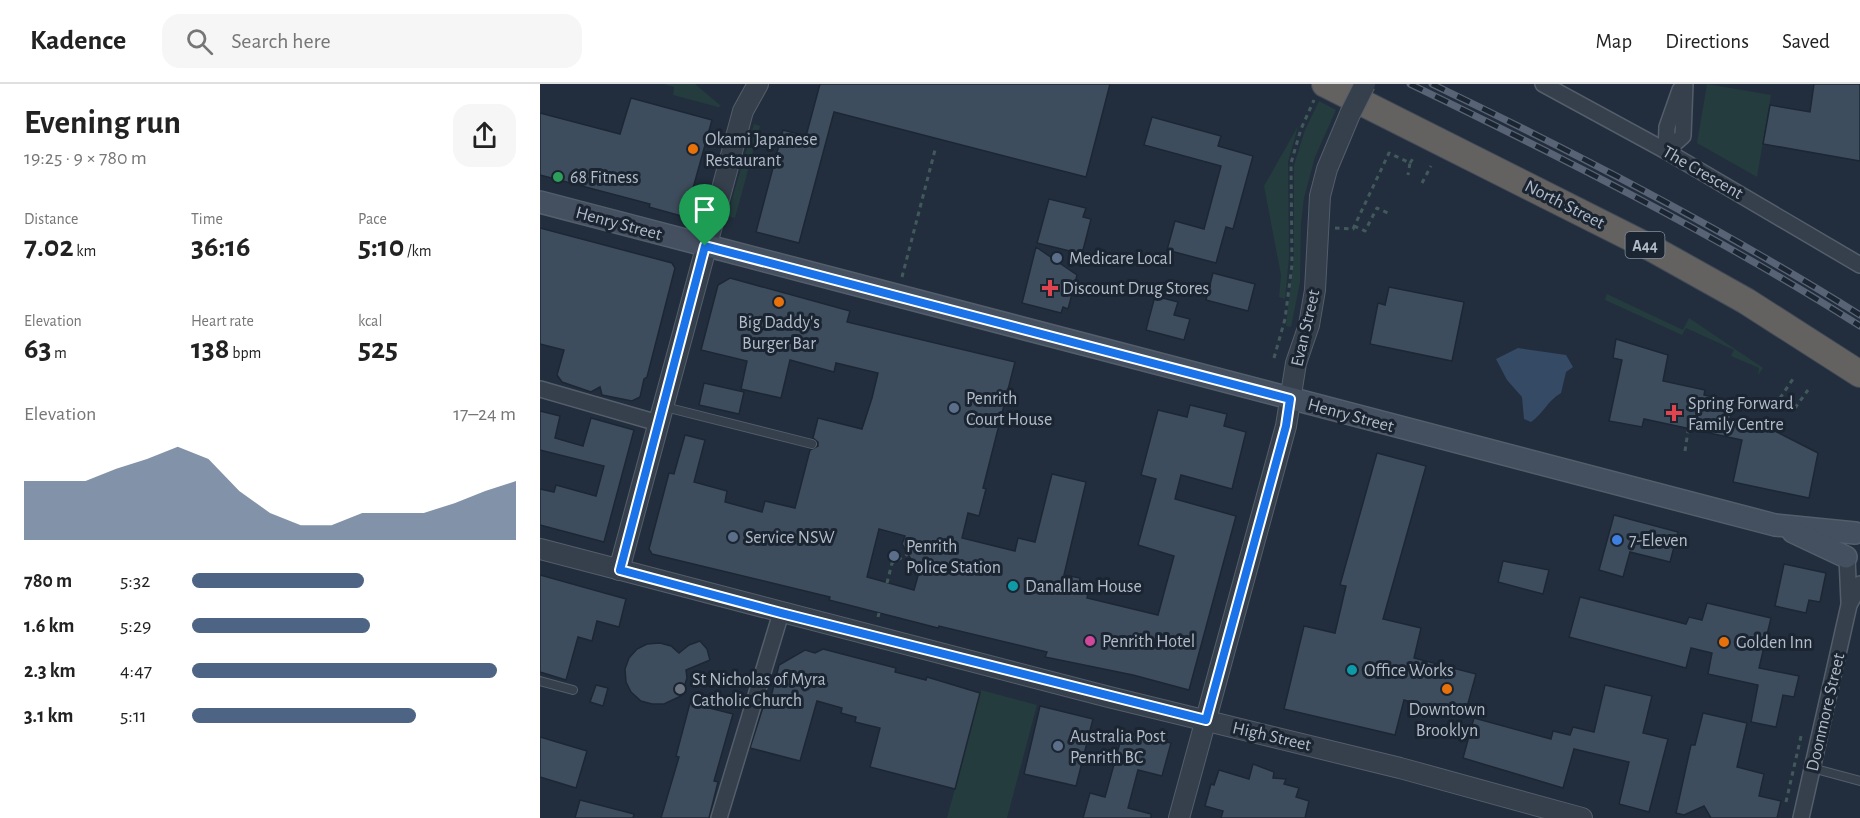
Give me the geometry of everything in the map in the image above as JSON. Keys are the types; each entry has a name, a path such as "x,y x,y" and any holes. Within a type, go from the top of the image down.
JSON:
{"highway":[{"name":"North Street","path":"1321,89 1662,254 1746,301 1860,374"}],"main road":[{"name":"Henry Street","path":"540,202 1778,526 1857,533"},
{"name":"Henry Street","path":"1778,526 1851,560"},
{"path":"1851,560 1845,543 1857,533"}],"street":[{"path":"620,570 743,111 758,84"},
{"name":"Evan Street","path":"1179,818 1286,426 1296,363 1309,325 1314,298 1318,211 1323,183 1350,114 1365,84"},
{"name":"The Crescent","path":"1543,84 1666,151 1860,265"},
{"path":"1666,151 1667,127 1683,84"},
{"path":"540,389 660,415"},
{"name":"High Street","path":"541,549 781,613 1407,769 1582,818"},
{"name":"Doonmore Street","path":"1801,818 1849,605 1851,560"},
{"name":"Doonmore Street","path":"1849,605 1860,584"},
{"path":"719,818 781,613"}],"lane":[{"path":"660,415 812,444"},
{"path":"540,681 573,690"},
{"path":"1812,768 1860,781"}],"path":[{"path":"1274,358 1286,319 1291,274 1291,163 1301,129 1321,89"},
{"path":"902,277 935,150"},
{"path":"1334,228 1353,229 1389,153 1410,163"},
{"path":"1408,175 1410,163 1414,157"},
{"path":"1422,183 1431,166"},
{"path":"1354,226 1365,231 1377,208 1390,214"},
{"path":"1780,398 1793,379"},
{"path":"1795,408 1808,390"},
{"path":"1684,451 1688,431"},
{"path":"887,583 892,564 908,554"},
{"path":"1786,802 1802,732"}],"green space":[{"path":"664,84 695,84 721,106 673,95 674,87"},
{"path":"1707,84 1771,95 1757,177 1697,143"},
{"path":"1319,101 1336,110 1315,157 1304,198 1300,282 1291,327 1286,326 1294,256 1294,165 1305,130"},
{"path":"754,124 760,126 735,218 727,216"},
{"path":"1298,126 1288,162 1289,257 1285,299 1279,297 1281,275 1264,186"},
{"path":"1607,294 1683,330 1689,318 1763,368 1758,375 1759,368 1731,356 1734,350 1686,328 1682,335 1605,300"},
{"path":"981,690 1037,705 1007,818 947,818"}],"water":[{"path":"1518,348 1566,355 1573,367 1566,372 1561,393 1531,422 1524,419 1522,397 1507,380 1496,359"}],"building":[{"path":"820,84 1110,84 1086,177 834,112 799,243 756,232 783,130 806,136"},
{"path":"1814,84 1860,84 1860,161 1763,144 1770,105 1810,112"},
{"path":"631,98 712,120 685,217 649,207 650,204 540,175 540,113 620,134"},
{"path":"1152,117 1221,136 1218,146 1253,156 1233,229 1226,227 1216,263 1167,250 1175,221 1204,229 1221,166 1144,145"},
{"path":"1049,199 1086,208 1083,217 1091,219 1082,254 1037,243"},
{"path":"540,228 672,263 675,268 640,397 632,401 602,395 600,387 591,392 562,382 557,375 564,350 540,344"},
{"path":"1036,247 1077,275 1068,309 1063,307 1061,313 1022,303"},
{"path":"1213,273 1255,284 1248,311 1206,300"},
{"path":"730,278 850,311 847,322 1015,362 983,488 986,489 979,516 968,513 962,538 1015,551 1018,538 1035,542 1052,474 1086,482 1064,575 1080,578 1079,583 1090,585 1087,598 1158,615 1174,556 1138,545 1156,479 1141,475 1158,410 1187,417 1190,405 1227,414 1224,426 1246,432 1232,489 1181,475 1175,499 1236,516 1189,690 1133,675 1045,657 1047,652 939,626 938,628 829,600 830,597 652,554 649,549 669,473 674,474 685,435 705,440 694,482 727,491 725,502 762,512 765,501 795,508 810,450 818,446 818,442 813,438 818,418 862,429 872,398 878,373 836,363 834,372 790,360 781,398 741,389 747,361 701,350 718,285","holes":["879,529 905,536 902,544 913,563 921,565 914,590 867,577"]},
{"path":"1389,287 1464,302 1452,361 1370,344 1378,303 1385,305"},
{"path":"1155,296 1178,302 1174,315 1190,319 1184,340 1146,330"},
{"path":"1616,339 1668,355 1663,381 1705,390 1704,395 1734,402 1729,423 1762,430 1763,425 1818,453 1809,498 1733,482 1742,440 1644,419 1642,427 1609,421 1622,360 1613,358"},
{"path":"704,383 744,392 739,414 699,405"},
{"path":"540,411 560,416 555,438 583,446 591,418 634,430 604,542 540,525 540,489 554,492 556,485 596,496 604,466 540,450"},
{"path":"1377,453 1426,466 1383,619 1421,628 1414,658 1476,674 1464,718 1404,700 1395,735 1284,709 1304,626 1335,633 1346,586 1340,585"},
{"path":"1614,515 1678,532 1670,562 1630,552 1623,577 1599,570"},
{"path":"1503,561 1549,570 1543,594 1498,582"},
{"path":"1784,564 1826,573 1820,602 1809,600 1806,613 1775,606"},
{"path":"540,575 626,599 619,627 597,621 592,641 578,637 566,680 540,672"},
{"path":"1580,597 1686,624 1689,617 1702,620 1707,603 1771,618 1759,668 1799,676 1794,697 1783,695 1776,727 1751,722 1758,685 1708,674 1712,653 1691,648 1686,668 1569,637"},
{"path":"700,641 707,649 710,660 686,670 687,678 681,696 664,704 652,704 641,701 631,692 626,682 625,669 629,658 637,649 647,644 660,643 671,646 679,653 689,645"},
{"path":"823,649 896,668 895,672 926,680 927,677 980,693 955,789 870,767 880,728 855,722 856,717 841,713 842,708 817,701 800,761 750,748 764,704 770,701 779,665 805,650 815,653"},
{"path":"596,685 608,688 603,706 590,702"},
{"path":"1605,685 1652,696 1643,733 1668,739 1649,812 1619,804 1629,762 1574,749 1563,788 1463,758 1474,718 1551,739 1553,731 1570,735 1573,727 1594,732"},
{"path":"690,703 733,714 714,781 718,782 709,818 661,818 679,757 676,756"},
{"name":"Australia Post Penrith BC","path":"1040,706 1093,719 1076,786 1024,774"},
{"path":"1703,713 1747,723 1737,767 1764,774 1759,796 1781,801 1777,818 1711,818 1704,806 1684,815 1676,813 1691,745 1695,745"},
{"path":"1123,732 1171,743 1162,776 1138,770 1128,808 1151,814 1151,818 1083,818 1090,793 1105,797"},
{"path":"540,737 587,751 576,788 540,777"},
{"path":"1253,764 1274,772 1273,778 1286,779 1284,784 1299,788 1296,797 1309,801 1305,818 1221,818 1223,811 1205,806 1211,784 1214,785 1219,770 1249,779"},
{"path":"580,800 634,814 633,818 575,818"}],"railway":[{"path":"1410,84 1525,140 1695,229 1860,326"},
{"path":"1432,84 1703,223 1860,315"}],"place":[{"name":"Okami Japanese Restaurant","path":"693,149"},
{"name":"68 Fitness","path":"558,177"},
{"name":"Medicare Local","path":"1057,258"},
{"name":"Discount Drug Stores","path":"1050,288"},
{"name":"Big Daddy's Burger Bar","path":"779,302"},
{"name":"Penrith Court House","path":"954,408"},
{"name":"Spring Forward Family Centre","path":"1674,413"},
{"name":"Service NSW","path":"733,537"},
{"name":"7-Eleven","path":"1617,540"},
{"name":"Penrith Police Station","path":"894,556"},
{"name":"Danallam House","path":"1013,586"},
{"name":"Penrith Hotel","path":"1090,641"},
{"name":"Golden Inn","path":"1724,642"},
{"name":"Office Works","path":"1352,670"},
{"name":"St Nicholas of Myra Catholic Church","path":"680,689"},
{"name":"Downtown Brooklyn","path":"1447,689"},
{"name":"Australia Post Penrith BC","path":"1058,746"}],"route":[{"path":"705,246 1290,399 1286,426 1206,720 620,570 705,246"}]}
